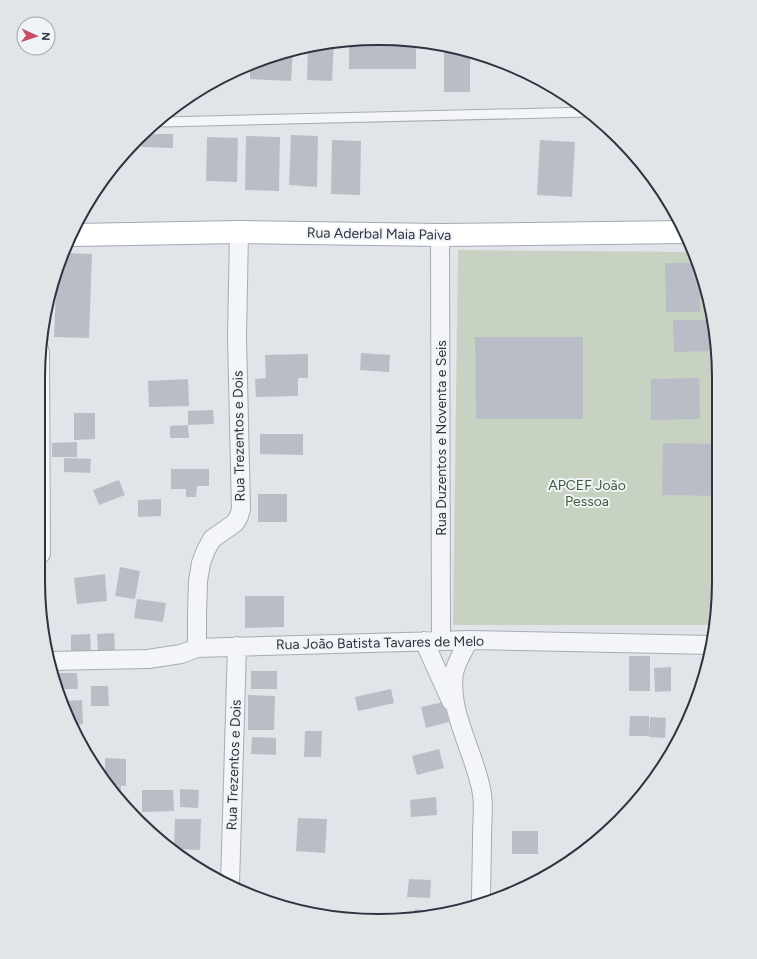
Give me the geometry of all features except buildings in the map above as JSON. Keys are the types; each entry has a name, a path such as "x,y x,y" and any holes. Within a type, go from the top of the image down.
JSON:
{"main road":[{"name":"Rua Aderbal Maia Paiva","path":"77,235 239,232 440,235 678,232"}],"street":[{"name":"Rua Trezentos e Dois","path":"197,648 198,581 200,562 212,539 235,523 241,509 237,337 239,232"},
{"name":"Rua Duzentos e Noventa e Seis","path":"433,641 440,235"},
{"name":"Rua João Batista Tavares de Melo","path":"55,661 148,659 181,654 197,648 469,640 706,645"},
{"path":"456,711 454,672 469,640"},
{"path":"433,641 482,794 481,898"},
{"name":"Rua Trezentos e Dois","path":"230,879 237,646"}],"lane":[{"path":"166,122 580,112"}],"green space":[{"name":"APCEF João Pessoa","path":"458,250 687,252 701,292 706,313 711,357 712,580 709,625 453,625"}]}
